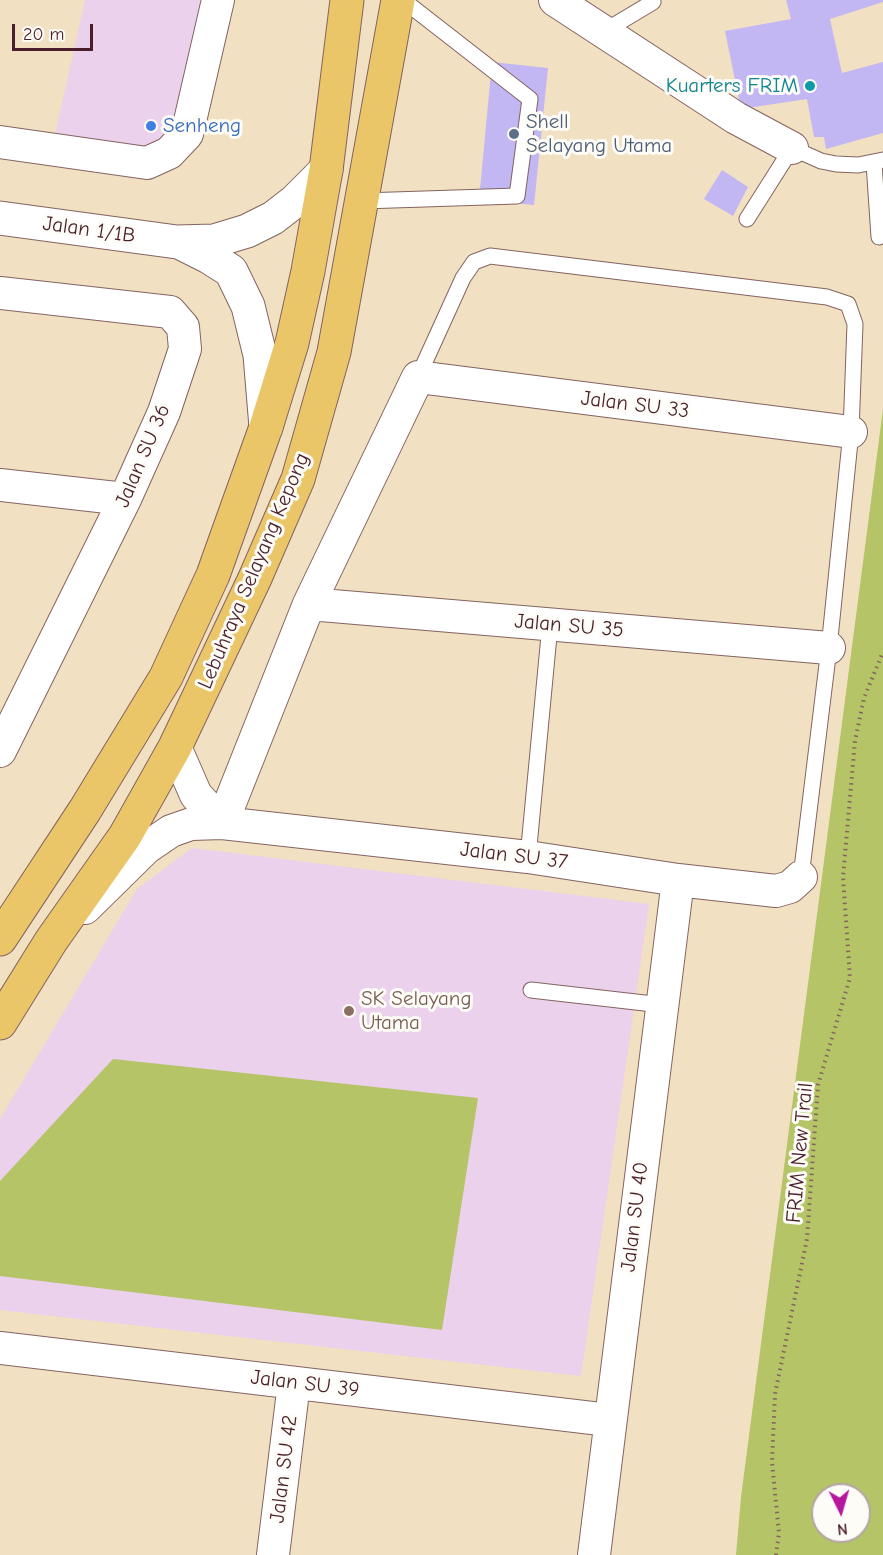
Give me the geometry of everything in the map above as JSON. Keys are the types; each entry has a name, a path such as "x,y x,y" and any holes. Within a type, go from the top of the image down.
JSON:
{"main road":[{"name":"Lebuhraya Selayang Kepong","path":"0,939 85,810 166,677 213,575 266,427 292,344 326,170 347,0"},
{"name":"Lebuhraya Selayang Kepong","path":"0,1023 51,941 125,836 175,747 255,578 298,479 334,352 398,0"}],"street":[{"path":"0,142 147,163 169,153 187,134 218,0"},
{"path":"555,0 736,118 792,148"},
{"path":"177,242 214,241 247,231 273,218 295,201 326,170"},
{"name":"Jalan 1/1B","path":"0,218 177,242"},
{"path":"177,242 209,257 231,271 248,306 260,355 266,427"},
{"name":"Jalan SU 36","path":"0,293 170,312 183,327 185,349 164,412 125,499 13,701 0,751"},
{"path":"175,747 196,795 222,823 309,604 418,377"},
{"name":"Jalan SU 33","path":"418,377 851,432"},
{"path":"0,485 125,499"},
{"name":"Jalan SU 35","path":"309,604 829,648"},
{"name":"Jalan SU 37","path":"51,941 146,848 171,831 191,824 222,823 528,857 678,880 776,891 790,887 801,877"},
{"name":"Jalan SU 40","path":"594,1555 678,880"},
{"name":"Jalan SU 39","path":"0,1348 609,1420"},
{"name":"Jalan SU 42","path":"273,1555 294,1383"}],"lane":[{"path":"362,201 517,196 530,99 404,0"},
{"path":"603,32 654,1"},
{"path":"747,219 792,148 821,161 836,164 879,162 879,237"},
{"path":"418,377 462,278 474,262 490,256 827,297 848,304 855,324 851,432 829,648 801,877"},
{"path":"528,857 550,625"},
{"path":"531,990 662,1005"}],"path":[{"name":"FRIM New Trail","path":"776,1555 779,1533 772,1462 775,1394 807,1239 818,1085 850,978 843,876 855,741 864,698 883,652"}],"shaded area":[{"path":"85,0 205,0 176,129 145,151 54,140"},
{"name":"SK Selayang Utama","path":"192,848 649,904 581,1376 0,1310 0,1119 137,889"}],"green space":[{"path":"883,409 883,1555 736,1555 741,1497"},
{"path":"113,1059 478,1098 442,1330 0,1276 0,1181"}],"building":[{"name":"Kuarters FRIM","path":"786,0 883,0 883,2 830,19 842,73 883,62 883,133 826,149 824,137 814,137 807,99 741,109 725,31 791,19"},
{"name":"Shell Selayang Utama","path":"492,62 548,68 534,205 479,200"},
{"path":"722,170 748,187 733,216 704,199"}],"place":[{"name":"Kuarters FRIM","path":"810,86"},
{"name":"Senheng","path":"151,126"},
{"name":"Shell Selayang Utama","path":"514,134"},
{"name":"SK Selayang Utama","path":"349,1011"}]}
